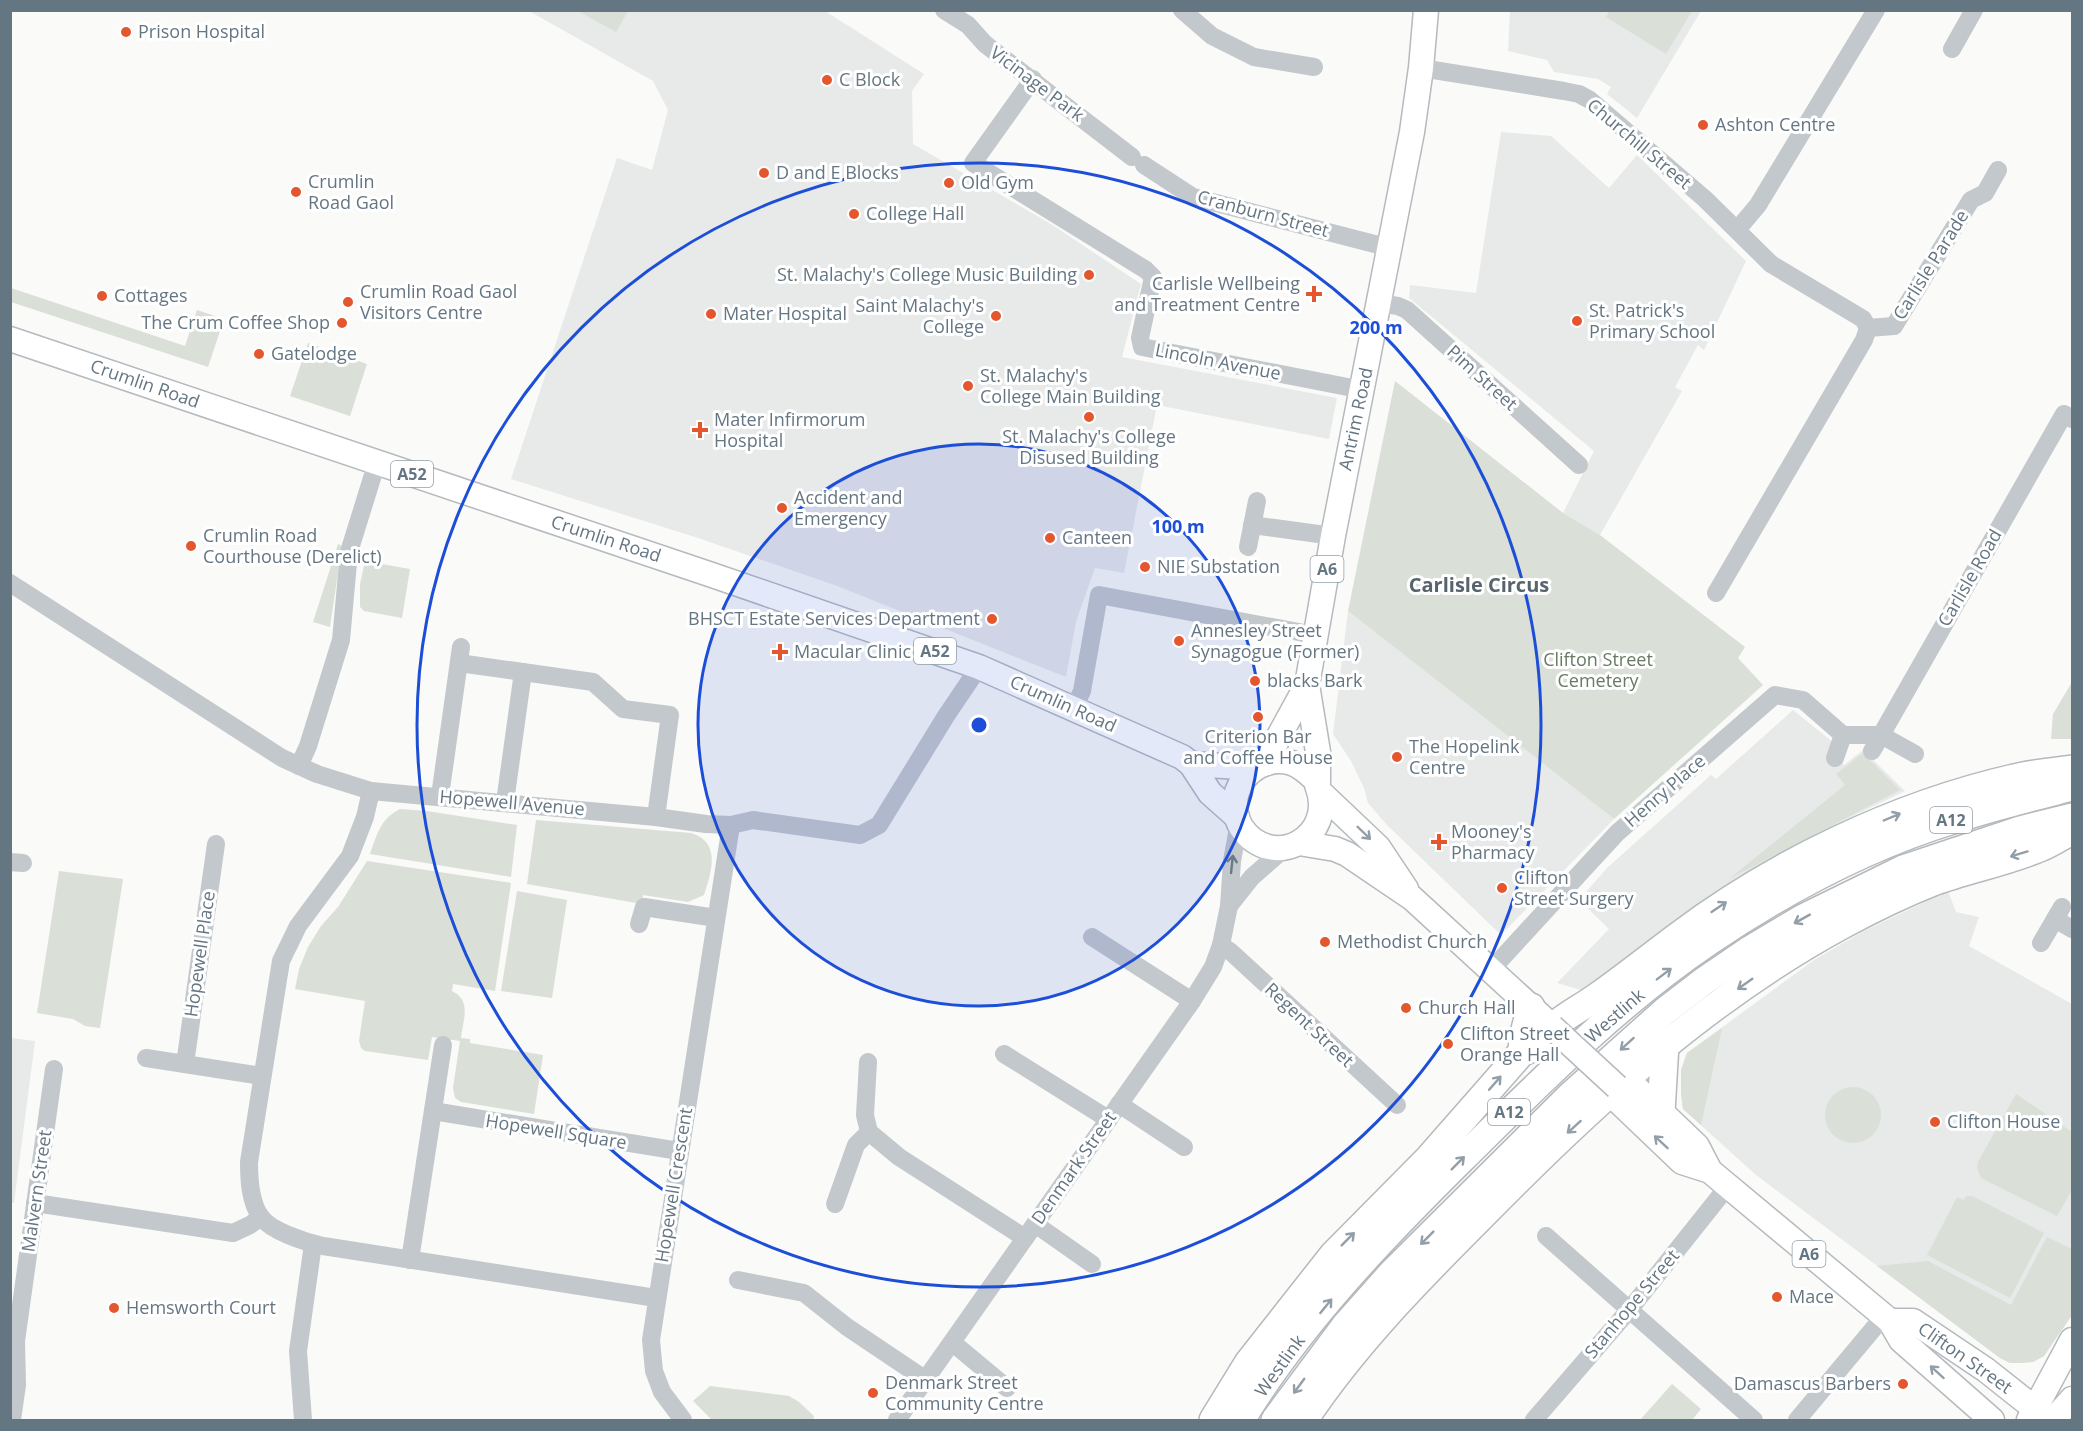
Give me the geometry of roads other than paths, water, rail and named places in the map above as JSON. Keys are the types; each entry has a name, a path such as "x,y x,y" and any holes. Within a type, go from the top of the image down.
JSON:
{"highway":[{"path":"1213,1420 1248,1363 1333,1255 1429,1158 1522,1052 1535,1048 1552,1027 1731,899 1830,845 1908,810 1960,792 2016,777 2073,769"},
{"name":"Westlink","path":"1241,1420 1293,1346 1353,1273 1413,1207 1608,1020 1658,979 1708,942 1774,900 1845,864 1897,840 1952,820 2073,787"},
{"name":"Westlink","path":"1275,1420 1344,1326 1392,1273 1571,1095 1665,1011 1696,987 1751,949 1803,918 1903,869 2020,830 2073,817"},
{"path":"1304,1420 1369,1335 1435,1262 1528,1168 1665,1044 1752,979 1844,924 1933,882 2041,847 2073,831"},
{"path":"1522,1052 1523,1036 1530,1007"},
{"path":"1661,1112 1665,1044"}],"main road":[{"name":"Antrim Road","path":"1261,765 1306,686 1412,132 1426,10"},
{"name":"Crumlin Road","path":"10,339 979,667 1182,757 1191,764 1210,793 1238,820"},
{"name":"Antrim Road","path":"1306,686 1318,752 1319,788"},
{"name":"A6","path":"1280,761 1292,763 1304,769 1319,788 1322,807 1319,822 1311,834 1292,845 1272,848 1258,843 1247,835 1238,820 1236,795 1246,775 1261,765 1280,761"},
{"name":"Crumlin Road","path":"1191,764 1261,765"},
{"name":"Clifton Street","path":"1319,788 1378,847 1412,898"},
{"name":"Clifton Street","path":"1292,845 1335,849 1347,854 1412,898 1617,1087"},
{"name":"Clifton Street","path":"1617,1087 1631,1083 1697,1146 1719,1179"},
{"name":"Clifton Street","path":"1617,1087 1616,1099 1682,1162 1719,1179 1887,1319 1901,1340 1985,1417"},
{"name":"Clifton Street","path":"1887,1319 1913,1321 1986,1370 2041,1418"},
{"path":"2041,1418 2073,1340"},
{"path":"2041,1418 2073,1399"}],"street":[{"name":"Vicinage Park","path":"944,10 968,25 986,44 1138,161"},
{"path":"1737,230 1758,204 1876,10"},
{"path":"1952,49 1974,10"},
{"path":"1189,12 1212,36 1254,57 1314,66"},
{"name":"Churchill Street","path":"1421,68 1579,94 1590,100 1657,157 1737,230"},
{"name":"Lincoln Avenue","path":"1033,79 973,163 1154,277 1140,338 1142,347 1363,390"},
{"name":"Cranburn Street","path":"1138,161 1193,197 1390,248"},
{"name":"Carlisle Parade","path":"1737,230 1771,264 1863,319 1868,328 1894,326 1971,200 1985,193 1998,170"},
{"name":"Pim Street","path":"1379,303 1407,310 1579,465"},
{"path":"1716,593 1864,340 1868,328"},
{"name":"Carlisle Road","path":"1872,751 2064,414 2073,419"},
{"path":"299,766 308,746 341,640 349,552 377,462"},
{"path":"1248,547 1257,501"},
{"path":"1252,525 1333,536"},
{"name":"Hopewell Avenue","path":"10,583 282,758 371,791 505,802 706,824 731,825 753,820 860,835 879,825 979,667"},
{"path":"1074,708 1082,691 1099,595 1315,635"},
{"path":"440,796 460,655 523,672 593,682 622,709 670,715 656,817"},
{"path":"505,802 523,672"},
{"name":"Henry Place","path":"1490,971 1617,833 1775,695 1803,700 1843,735"},
{"path":"1835,758 1843,735 1881,735 1915,754"},
{"path":"371,791 365,817 350,856 298,926 281,961 249,1162 249,1186 261,1217 284,1234 313,1244 657,1298"},
{"name":"Denmark Street","path":"897,1420 953,1344 1192,1001 1213,967 1221,945 1229,906 1238,820"},
{"name":"Hopewell Crescent","path":"683,1420 663,1392 654,1371 651,1340 731,825"},
{"name":"Hopewell Place","path":"185,1064 216,844"},
{"name":"Denmark Street","path":"1229,906 1252,877 1292,845"},
{"path":"639,924 644,907 716,918"},
{"path":"2041,943 2059,913 2073,929"},
{"path":"1092,937 1192,1001"},
{"name":"Regent Street","path":"1221,945 1397,1105"},
{"path":"410,1260 443,1045"},
{"path":"1004,1054 1184,1147"},
{"path":"146,1058 262,1076"},
{"path":"868,1062 865,1115 869,1132 899,1157 1092,1264"},
{"name":"Malvern Street","path":"12,1420 17,1385 14,1359 16,1341 54,1069"},
{"name":"Hopewell Square","path":"433,1111 679,1151"},
{"path":"835,1204 856,1145 869,1132"},
{"name":"Stanhope Street","path":"1534,1420 1629,1309 1719,1179"},
{"path":"35,1203 233,1233 261,1217"},
{"path":"1546,1236 1754,1420"},
{"path":"303,1420 298,1351 313,1244"},
{"path":"738,1280 804,1293 847,1327 926,1380"},
{"path":"1797,1420 1887,1319"},
{"path":"953,1344 1007,1388"}],"place":[{"name":"Prison Hospital","path":"126,32"},
{"name":"C Block","path":"827,80"},
{"name":"Ashton Centre","path":"1703,125"},
{"name":"D and E Blocks","path":"764,173"},
{"name":"Old Gym","path":"949,183"},
{"name":"Crumlin Road Gaol","path":"296,192"},
{"name":"College Hall","path":"854,214"},
{"name":"St. Malachy's College Music Building","path":"1089,275"},
{"name":"Carlisle Wellbeing and Treatment Centre","path":"1314,294"},
{"name":"Cottages","path":"102,296"},
{"name":"Crumlin Road Gaol Visitors Centre","path":"348,302"},
{"name":"Mater Hospital","path":"711,314"},
{"name":"Saint Malachy's College","path":"996,316"},
{"name":"St. Patrick's Primary School","path":"1577,321"},
{"name":"The Crum Coffee Shop","path":"342,323"},
{"name":"Gatelodge","path":"259,354"},
{"name":"St. Malachy's College Main Building","path":"968,386"},
{"name":"St. Malachy's College Disused Building","path":"1089,417"},
{"name":"Mater Infirmorum Hospital","path":"700,430"},
{"name":"Accident and Emergency","path":"782,508"},
{"name":"Canteen","path":"1050,538"},
{"name":"Crumlin Road Courthouse (Derelict)","path":"191,546"},
{"name":"NIE Substation","path":"1145,567"},
{"name":"BHSCT Estate Services Department","path":"992,619"},
{"name":"Annesley Street Synagogue (Former)","path":"1179,641"},
{"name":"Macular Clinic","path":"780,652"},
{"name":"blacks Bark","path":"1255,681"},
{"name":"Criterion Bar and Coffee House","path":"1258,717"},
{"name":"The Hopelink Centre","path":"1397,757"},
{"name":"Mooney's Pharmacy","path":"1439,842"},
{"name":"Clifton Street Surgery","path":"1502,888"},
{"name":"Methodist Church","path":"1325,942"},
{"name":"Church Hall","path":"1406,1008"},
{"name":"Clifton Street Orange Hall","path":"1448,1044"},
{"name":"Clifton House","path":"1935,1122"},
{"name":"Mace","path":"1777,1297"},
{"name":"Hemsworth Court","path":"114,1308"},
{"name":"Damascus Barbers","path":"1903,1384"},
{"name":"Denmark Street Community Centre","path":"873,1393"}],"district":[{"name":"Carlisle Circus","path":"1479,585"}],"park label":[{"name":"Clifton Street Cemetery","path":"1598,670"}]}
